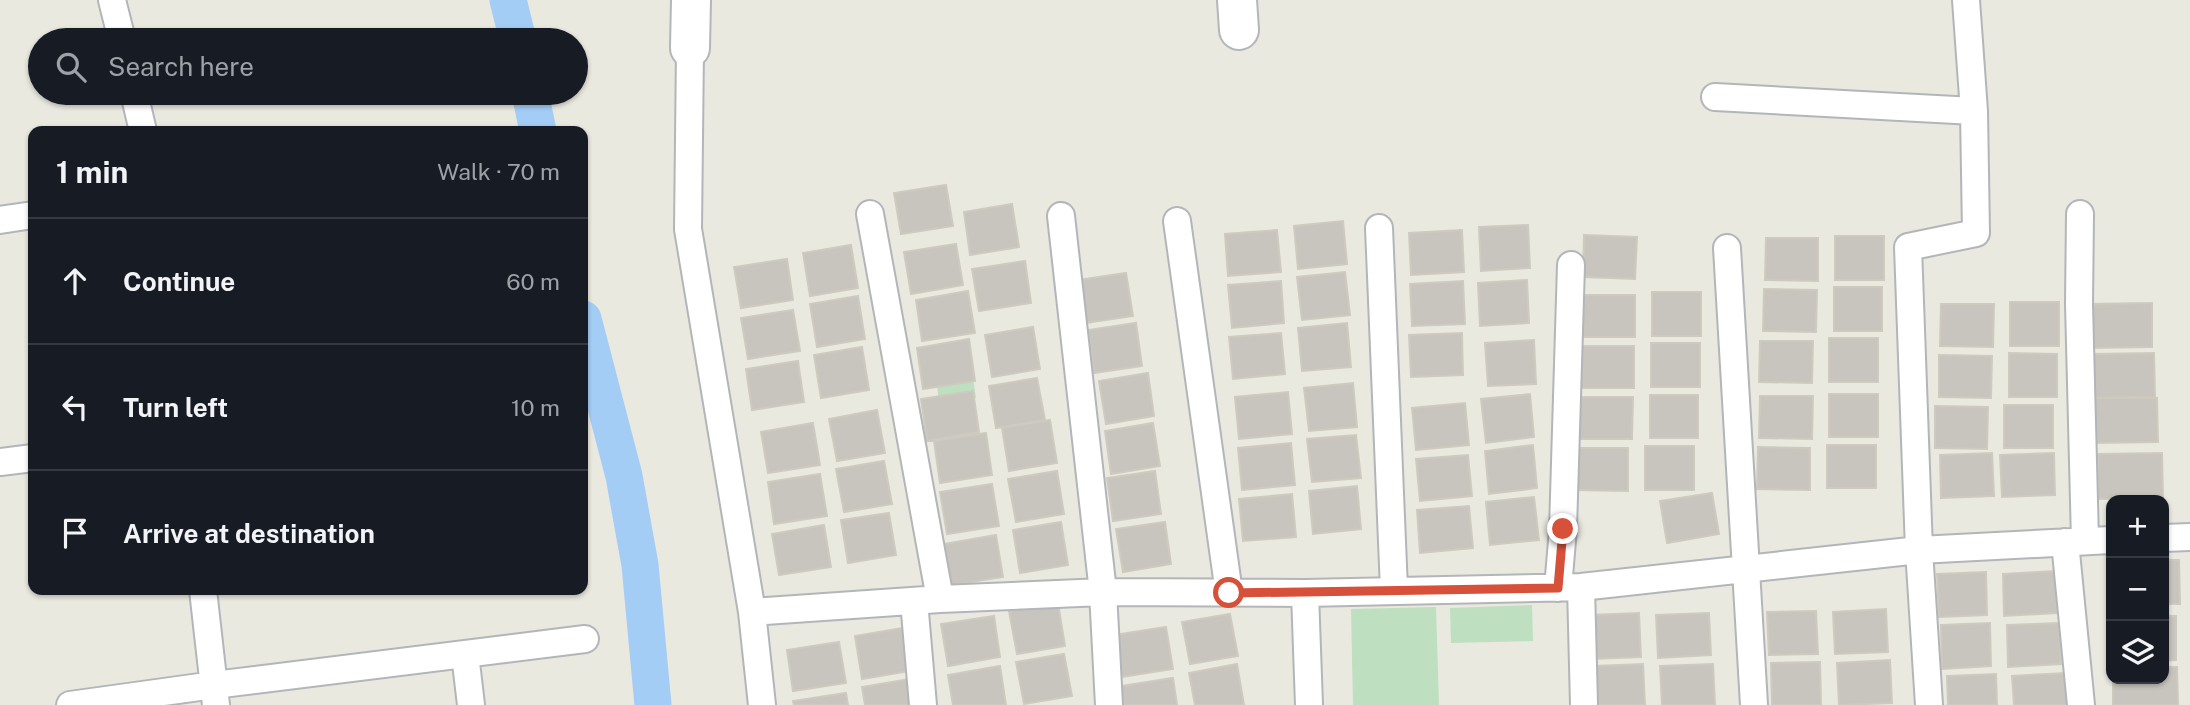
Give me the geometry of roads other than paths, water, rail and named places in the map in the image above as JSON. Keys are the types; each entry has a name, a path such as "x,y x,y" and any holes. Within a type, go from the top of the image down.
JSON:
{"street":[{"path":"113,0 119,28"},
{"path":"691,0 688,229 752,612 762,705"},
{"path":"1929,705 1919,550 1908,247 1976,233 1974,111 1966,0"},
{"path":"1715,97 1974,111"},
{"path":"137,105 142,126"},
{"path":"870,214 927,600 923,705"},
{"path":"2080,214 2079,304 2087,541 2081,705"},
{"path":"0,220 28,216"},
{"path":"1061,216 1103,592 1109,705"},
{"path":"1177,221 1229,593"},
{"path":"1379,228 1394,590"},
{"path":"1727,248 1754,705"},
{"path":"1571,265 1563,529 1584,705"},
{"path":"0,462 28,459"},
{"path":"2169,538 2190,537"},
{"path":"752,612 1103,592 1305,593 1569,588 1919,550 2087,541"},
{"path":"1305,593 1309,705"},
{"path":"204,595 215,695"},
{"path":"70,705 215,695 464,654 585,639"},
{"path":"464,654 471,705"}],"waterway":[{"path":"508,0 515,28"},
{"path":"533,105 537,126"},
{"path":"588,338 624,476 640,565 653,705"}]}
